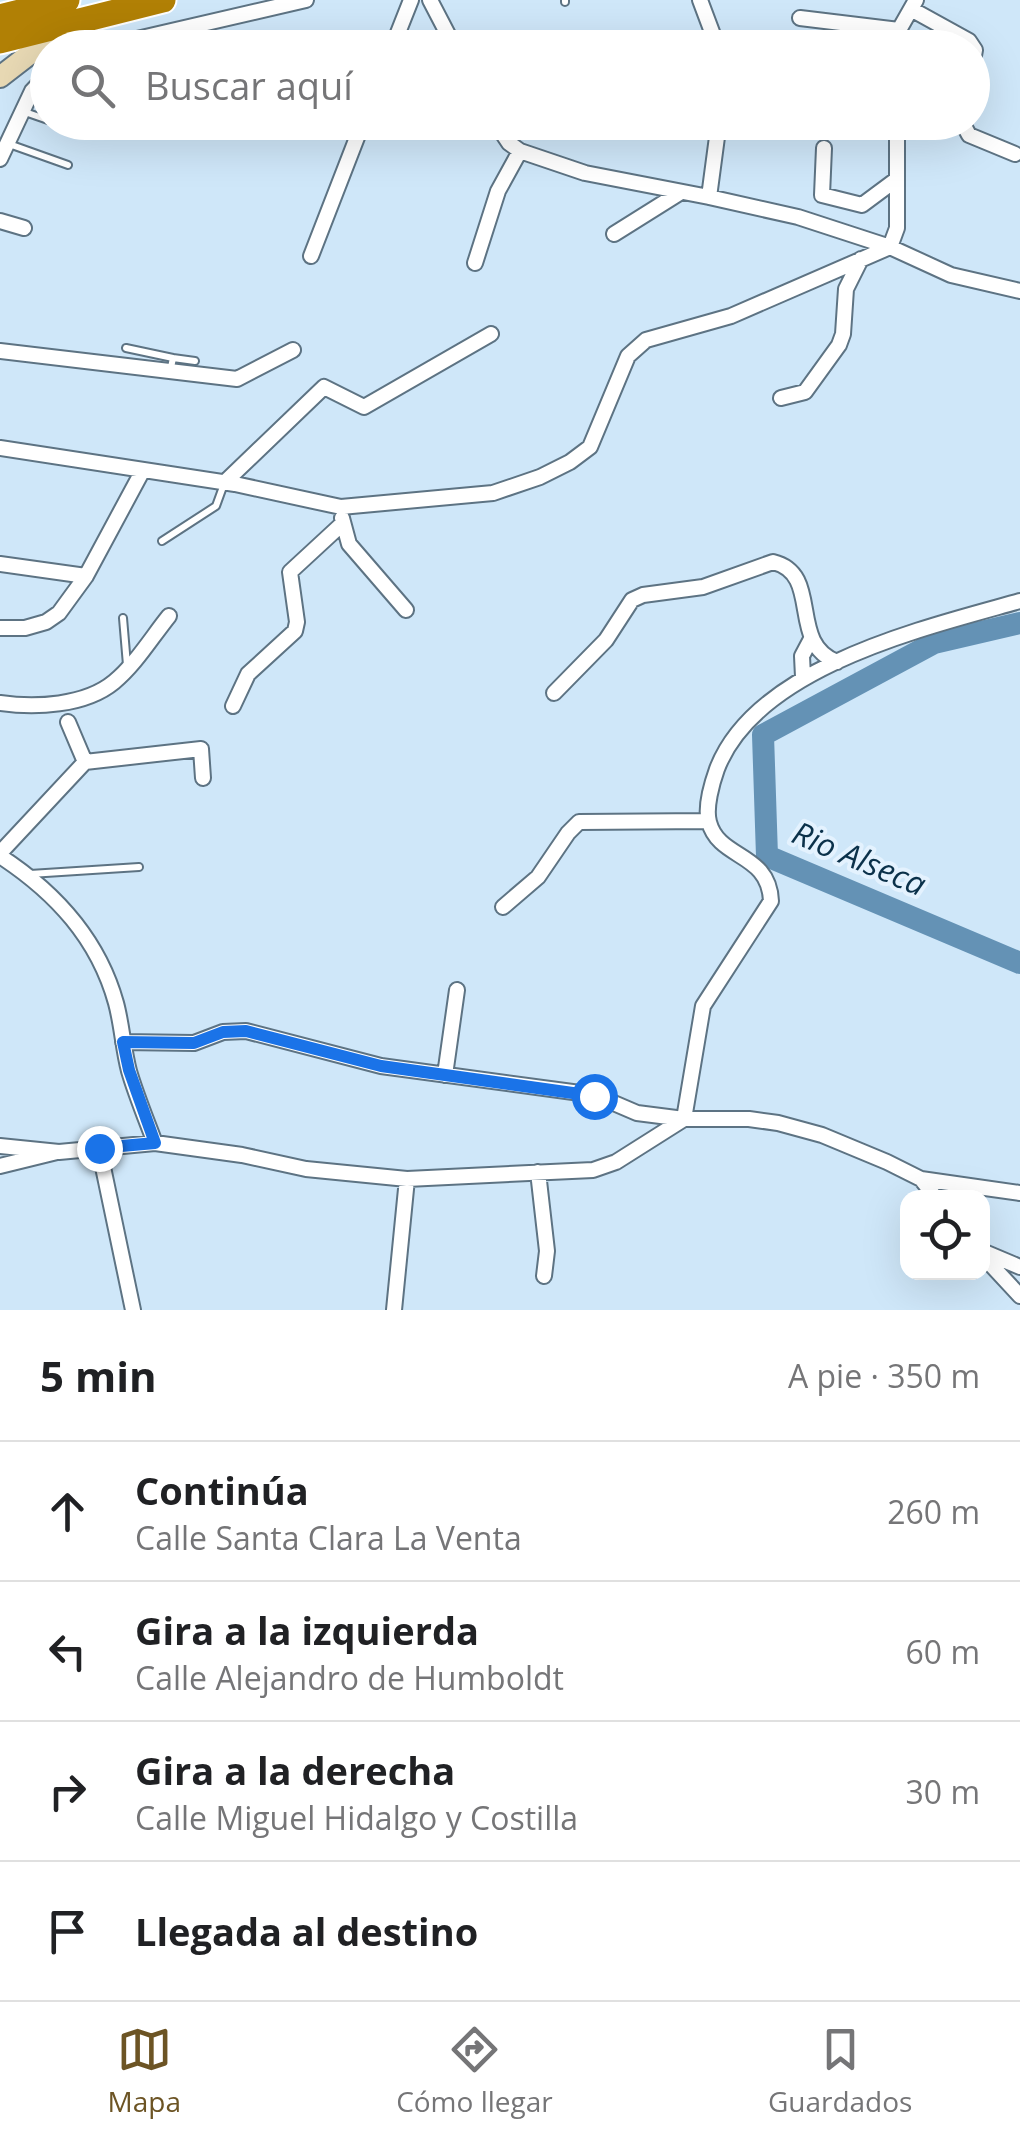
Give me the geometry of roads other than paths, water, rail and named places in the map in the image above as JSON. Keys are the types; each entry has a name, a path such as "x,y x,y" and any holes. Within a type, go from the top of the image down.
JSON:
{"highway":[{"path":"4,31 70,10 163,0"}],"street":[{"path":"176,30 306,0"},
{"path":"399,30 410,0"},
{"path":"430,0 446,30"},
{"path":"700,0 711,30"},
{"path":"800,18 899,30 913,4 952,30"},
{"path":"49,30 70,10"},
{"path":"0,77 30,48"},
{"path":"0,160 30,94"},
{"path":"311,256 356,140"},
{"path":"508,140 520,151 585,174 710,196 798,218 890,246 951,275 1020,291"},
{"path":"710,196 718,140"},
{"path":"0,448 224,483 341,507 493,493 517,487 555,470 590,447 628,356 646,340 731,316 890,246 897,228 897,140"},
{"path":"981,140 1015,154"},
{"path":"824,148 822,194 862,205 897,179"},
{"path":"475,264 498,192 520,151"},
{"path":"614,234 681,192"},
{"path":"0,221 24,228"},
{"path":"782,398 805,392 838,345 843,334 846,289 861,259"},
{"path":"224,483 324,387 364,407 491,334"},
{"path":"0,351 171,366 237,379 293,350"},
{"path":"0,628 24,628 46,622 68,604 143,470"},
{"path":"341,507 349,544 406,610"},
{"path":"233,706 248,674 295,632 290,572 342,524"},
{"path":"0,564 86,576"},
{"path":"554,693 606,640 632,600 703,587 761,564 781,564 799,580 811,639 820,654 837,662"},
{"path":"0,1166 59,1152 155,1143 242,1154 306,1169 406,1179 604,1168 684,1120 703,1006 771,901 770,882 758,867 721,841 708,821 712,782 722,754 752,716 803,677 926,628 1020,601"},
{"path":"0,704 36,705 77,698 113,683 170,616"},
{"path":"803,677 802,656 811,639"},
{"path":"68,722 85,762"},
{"path":"155,1143 129,1070 110,986 86,934 29,874 0,854 85,762 201,749 203,778"},
{"path":"502,907 538,876 580,822 708,821"},
{"path":"444,1075 457,990"},
{"path":"123,1042 194,1043 223,1032 246,1031 381,1066 594,1096 638,1113 684,1120 749,1119 802,1129 888,1162 921,1180 1020,1193"},
{"path":"0,1146 59,1152"},
{"path":"99,1148 133,1310"},
{"path":"538,1172 546,1251 544,1276"},
{"path":"394,1310 406,1179"},
{"path":"921,1180 929,1190"},
{"path":"990,1256 1020,1266"},
{"path":"990,1262 1020,1296"}],"lane":[{"path":"21,110 30,113"},
{"path":"8,144 68,165"},
{"path":"126,348 171,366 195,361"},
{"path":"162,541 216,506 224,483"},
{"path":"123,618 128,666"},
{"path":"29,874 138,867"}],"waterway":[{"name":"Rio Alseca","path":"1020,623 934,643 763,735 767,856 1020,963"}]}
